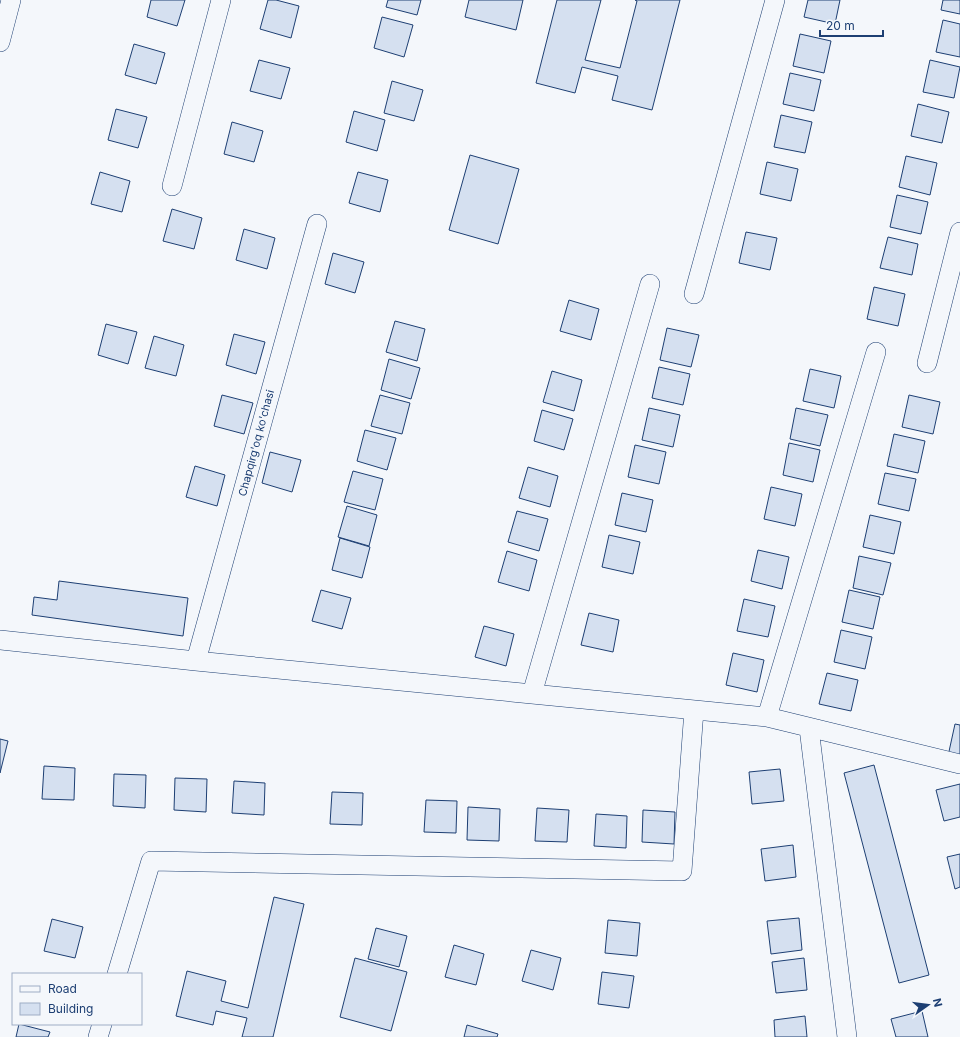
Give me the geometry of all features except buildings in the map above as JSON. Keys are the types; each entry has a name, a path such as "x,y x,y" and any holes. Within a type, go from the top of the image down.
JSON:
{"street":[{"path":"0,42 11,0"},
{"path":"172,186 221,0"},
{"path":"694,294 775,0"},
{"name":"Chapqirg'oq ko'chasi","path":"196,661 317,224"},
{"path":"927,363 960,232"},
{"path":"532,694 650,284"},
{"path":"767,718 876,352"},
{"path":"0,640 767,718 960,764"},
{"path":"117,973 151,861 682,871 694,710"},
{"path":"809,728 847,1037"},
{"path":"98,1037 102,1025"}]}
